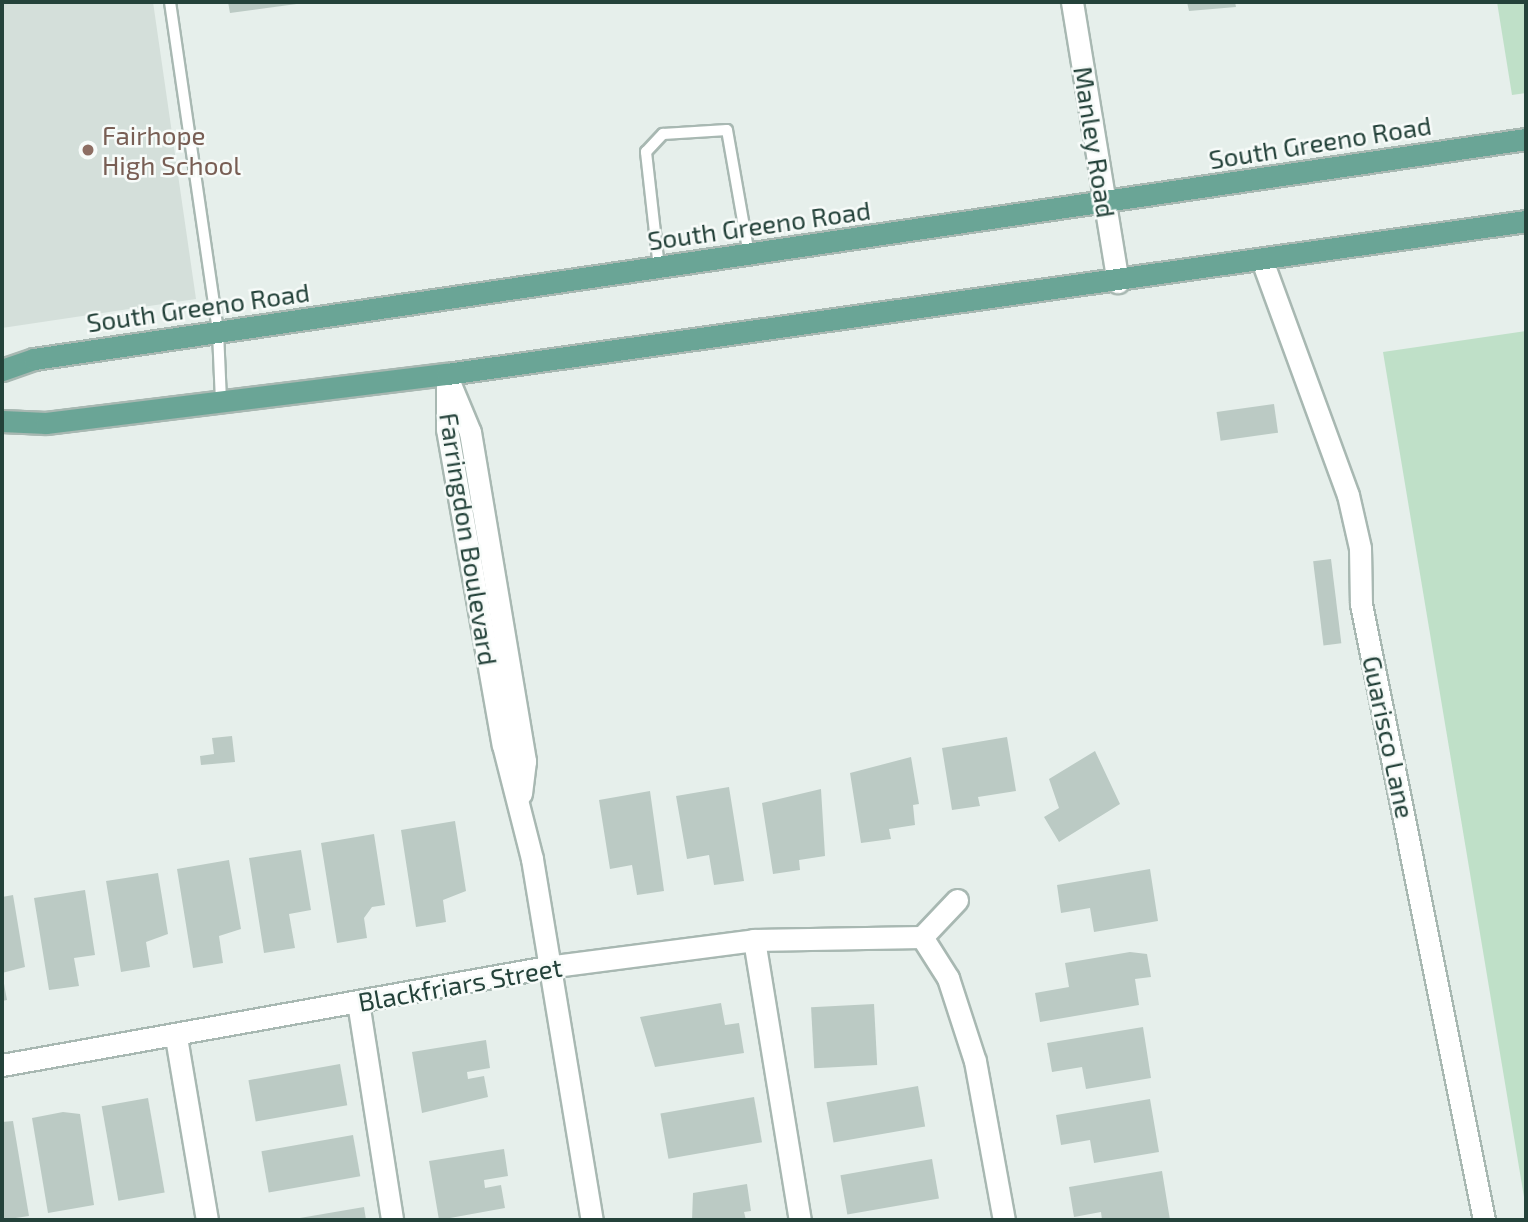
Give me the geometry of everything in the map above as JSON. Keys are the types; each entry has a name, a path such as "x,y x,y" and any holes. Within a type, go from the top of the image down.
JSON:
{"main road":[{"name":"South Greeno Road","path":"2,370 34,359 1526,139"},
{"path":"2,422 46,423 447,374 1263,263 1526,221"}],"street":[{"name":"Manley Road","path":"1072,2 1118,282"},
{"name":"Guarisco Lane","path":"1263,263 1348,495 1360,548 1362,604 1484,1220"},
{"name":"Farringdon Boulevard","path":"447,374 470,432 525,761 520,800 592,1220"},
{"path":"957,900 922,937 948,978 975,1060 1004,1220"},
{"name":"Blackfriars Street","path":"2,1065 177,1037 547,967 754,940 922,937"},
{"path":"754,940 800,1220"},
{"path":"358,1002 392,1220"},
{"path":"177,1037 207,1220"}],"lane":[{"path":"170,2 218,332 221,402"},
{"path":"659,268 646,152 663,134 727,130 749,255"}],"shaded area":[{"name":"Fairhope High School","path":"2,2 153,2 196,299 2,328"}],"green space":[{"path":"1497,2 1526,2 1526,93 1512,95"},
{"path":"1526,331 1526,1209 1383,352"}],"building":[{"path":"228,2 304,2 304,3 230,13"},
{"path":"1187,2 1235,2 1236,7 1189,11"},
{"path":"1274,404 1278,433 1221,441 1217,412"},
{"path":"1331,559 1341,643 1323,646 1313,561"},
{"path":"232,736 235,762 201,765 200,756 214,754 212,738"},
{"path":"1007,737 1016,791 978,797 980,806 952,810 942,748"},
{"path":"1095,751 1120,804 1059,842 1044,817 1059,808 1049,779"},
{"path":"911,757 919,804 913,805 915,825 889,829 891,839 861,843 850,773"},
{"path":"729,787 744,881 714,885 709,855 687,859 676,796"},
{"path":"821,789 825,856 799,860 800,870 773,874 762,803"},
{"path":"650,791 664,891 637,895 632,865 610,869 599,800"},
{"path":"455,821 466,891 443,900 446,922 416,927 401,830"},
{"path":"374,834 385,905 372,907 364,918 367,938 337,943 321,843"},
{"path":"301,850 311,910 289,914 295,948 264,953 249,858"},
{"path":"229,860 241,929 219,936 223,963 193,968 177,869"},
{"path":"1150,869 1158,921 1094,932 1090,908 1061,913 1057,885"},
{"path":"158,873 168,934 146,942 150,967 121,972 106,881"},
{"path":"85,890 95,955 74,958 79,986 49,990 34,898"},
{"path":"13,895 25,967 2,973 2,897"},
{"path":"1130,952 1147,954 1151,977 1135,979 1139,1005 1040,1022 1035,993 1069,987 1065,963"},
{"path":"2,973 7,1000 2,1001"},
{"path":"721,1003 725,1025 739,1023 744,1053 655,1067 640,1017"},
{"path":"874,1004 877,1065 814,1068 811,1007"},
{"path":"1143,1027 1151,1078 1086,1089 1082,1067 1052,1072 1047,1043"},
{"path":"486,1040 490,1068 467,1072 468,1079 484,1076 488,1097 422,1113 412,1052"},
{"path":"340,1064 347,1105 256,1122 248,1080"},
{"path":"918,1086 925,1126 834,1143 826,1102"},
{"path":"754,1097 762,1142 668,1159 660,1113"},
{"path":"148,1098 165,1193 118,1201 102,1106"},
{"path":"1150,1099 1159,1152 1094,1163 1090,1140 1061,1145 1056,1115"},
{"path":"63,1112 80,1114 94,1205 48,1213 32,1118"},
{"path":"13,1121 29,1216 2,1220 2,1122"},
{"path":"353,1135 360,1176 269,1193 261,1151"},
{"path":"504,1149 508,1176 484,1180 485,1188 501,1185 505,1208 439,1220 429,1161"},
{"path":"932,1159 939,1198 847,1215 840,1175"},
{"path":"1162,1171 1170,1220 1102,1220 1101,1212 1074,1217 1069,1187"},
{"path":"747,1184 751,1211 744,1212 746,1220 692,1220 693,1193"},
{"path":"364,1207 366,1220 294,1220 294,1219"}],"place":[{"name":"Fairhope High School","path":"88,150"}]}
